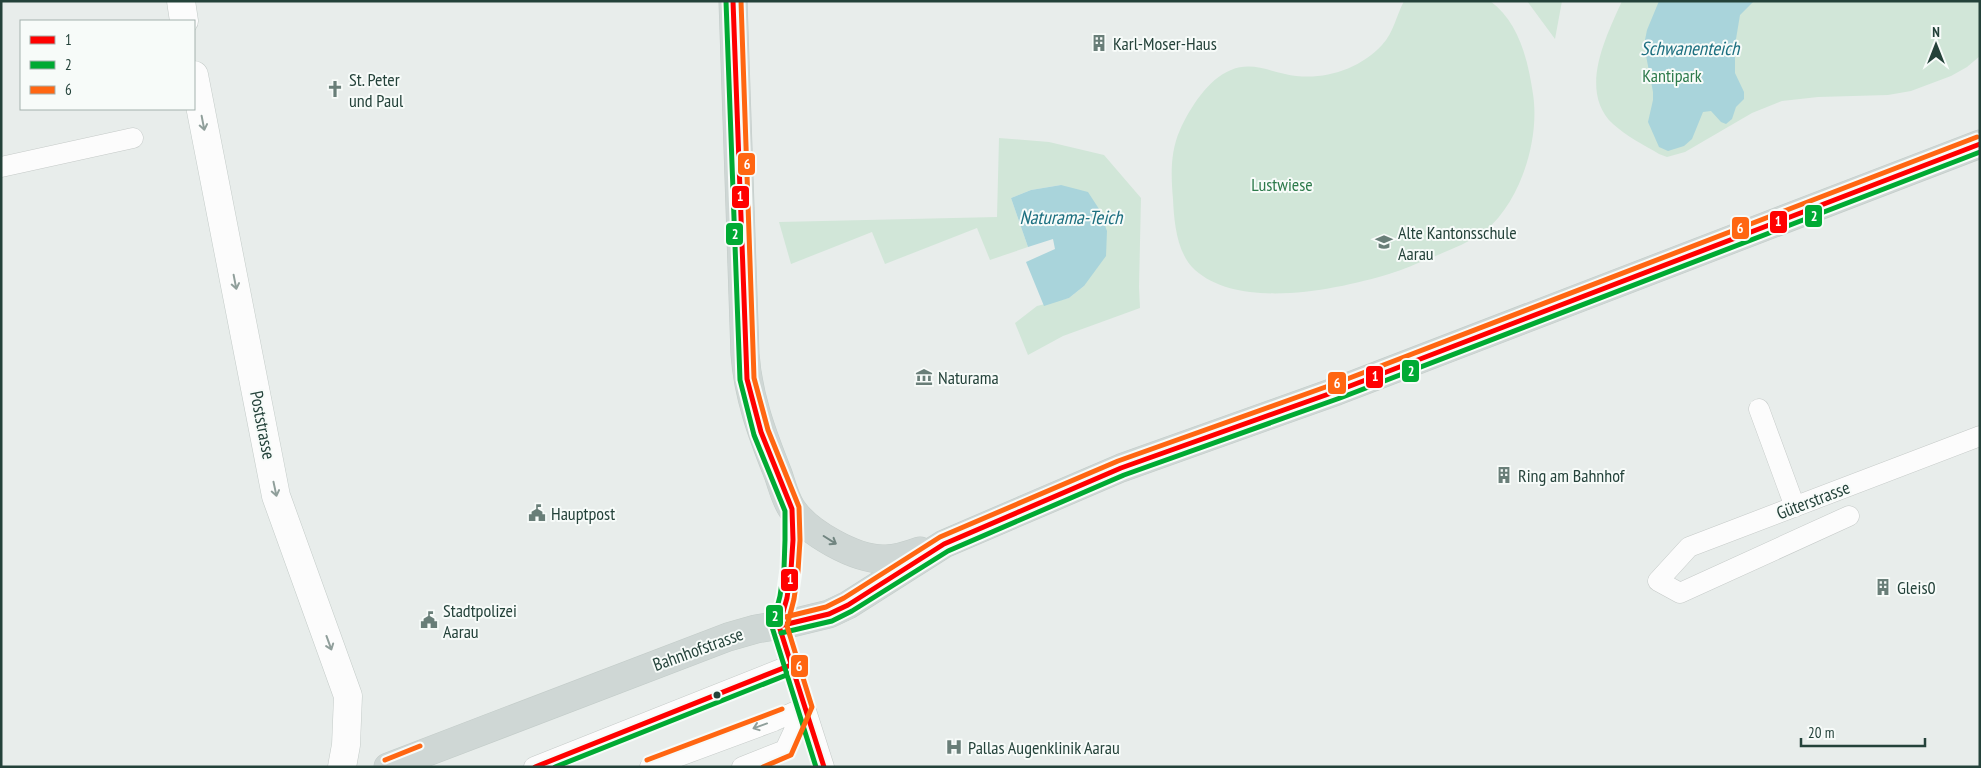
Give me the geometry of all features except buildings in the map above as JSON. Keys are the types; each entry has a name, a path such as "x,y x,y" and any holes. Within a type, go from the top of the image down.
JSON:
{"main road":[{"path":"181,1 184,20"},
{"path":"734,1 747,379 761,432 792,510 805,523 822,535 840,546 870,558 885,560 906,556 944,544"},
{"name":"Poststrasse","path":"195,80 276,496 348,696 346,745 342,767"},
{"name":"Bahnhofstrasse","path":"388,767 426,760 728,637 756,629 779,626 829,614 848,605 944,544 1121,468 1337,391 1980,144"}],"lane":[{"path":"1,167 133,138"},
{"path":"1759,409 1795,507"},
{"name":"Güterstrasse","path":"1850,516 1680,592 1658,581 1689,547 1980,436"},
{"path":"792,510 791,570 779,626 824,767"},
{"path":"534,767 791,665"},
{"path":"650,767 774,721 805,707"},
{"path":"742,767 785,750 805,707"}],"green space":[{"name":"Lustwiese","path":"1404,1 1490,1 1500,10 1515,31 1525,55 1533,94 1534,130 1525,168 1518,186 1498,218 1485,231 1452,249 1389,274 1343,286 1289,293 1262,293 1237,290 1214,282 1195,270 1180,247 1174,218 1172,190 1173,155 1180,130 1207,87 1223,74 1245,67 1298,76 1324,75 1350,68 1362,62 1382,45 1392,29"},
{"path":"1527,1 1562,1 1555,39"},
{"name":"Kantipark","path":"1622,1 1980,1 1980,56 1967,67 1951,76 1911,91 1888,95 1818,97 1782,101 1752,113 1685,152 1667,157 1635,140 1613,124 1603,111 1597,96 1598,64"},
{"path":"999,138 1049,142 1104,155 1141,198 1140,308 1063,336 1028,355 1015,323 1037,306 1069,298 1084,286 1061,185 1031,190 1011,198 1028,247 990,260 977,228 885,264 872,232 791,264 779,222 997,217"}],"water":[{"name":"Schwanenteich","path":"1659,1 1754,1 1740,15 1735,45 1735,73 1744,92 1744,99 1736,107 1732,119 1726,124 1721,122 1711,111 1703,112 1692,139 1684,146 1668,151 1659,147 1648,122 1653,92 1644,45 1647,30"},
{"name":"Naturama-Teich","path":"1061,185 1088,192 1099,209 1107,231 1106,256 1084,286 1069,298 1044,306 1026,262 1055,249 1053,239 1028,247 1011,198 1031,190"}],"transit line":[{"name":"2","path":"726,1 740,380 754,435 785,511 784,569 780,596 772,627 816,767"},
{"name":"1","path":"733,1 747,379 761,432 792,509 793,540 791,570 787,598 779,626 824,767"},
{"name":"6","path":"741,1 754,378 768,430 799,507 800,540 798,571 794,599 787,626 812,707 791,755 763,767"},
{"name":"6","path":"777,619 826,607 844,598 940,537 1118,461 1334,384 1977,137"},
{"name":"1","path":"779,626 829,614 848,605 944,544 1121,468 1337,391 1980,144"},
{"name":"2","path":"781,633 832,621 852,611 948,551 1124,475 1340,398 1980,152"},
{"name":"1","path":"535,767 791,665"},
{"name":"2","path":"555,767 794,672"},
{"name":"6","path":"647,760 782,709"},
{"name":"6","path":"385,760 420,746"}],"place":[{"name":"Karl-Moser-Haus","path":"1099,43"},
{"name":"St. Peter und Paul","path":"335,89"},
{"name":"Alte Kantonsschule Aarau","path":"1384,242"},
{"name":"Naturama","path":"924,377"},
{"name":"Ring am Bahnhof","path":"1504,475"},
{"name":"Hauptpost","path":"537,513"},
{"name":"Gleis0","path":"1883,587"},
{"name":"Stadtpolizei Aarau","path":"429,620"},
{"name":"Pallas Augenklinik Aarau","path":"954,747"}]}
